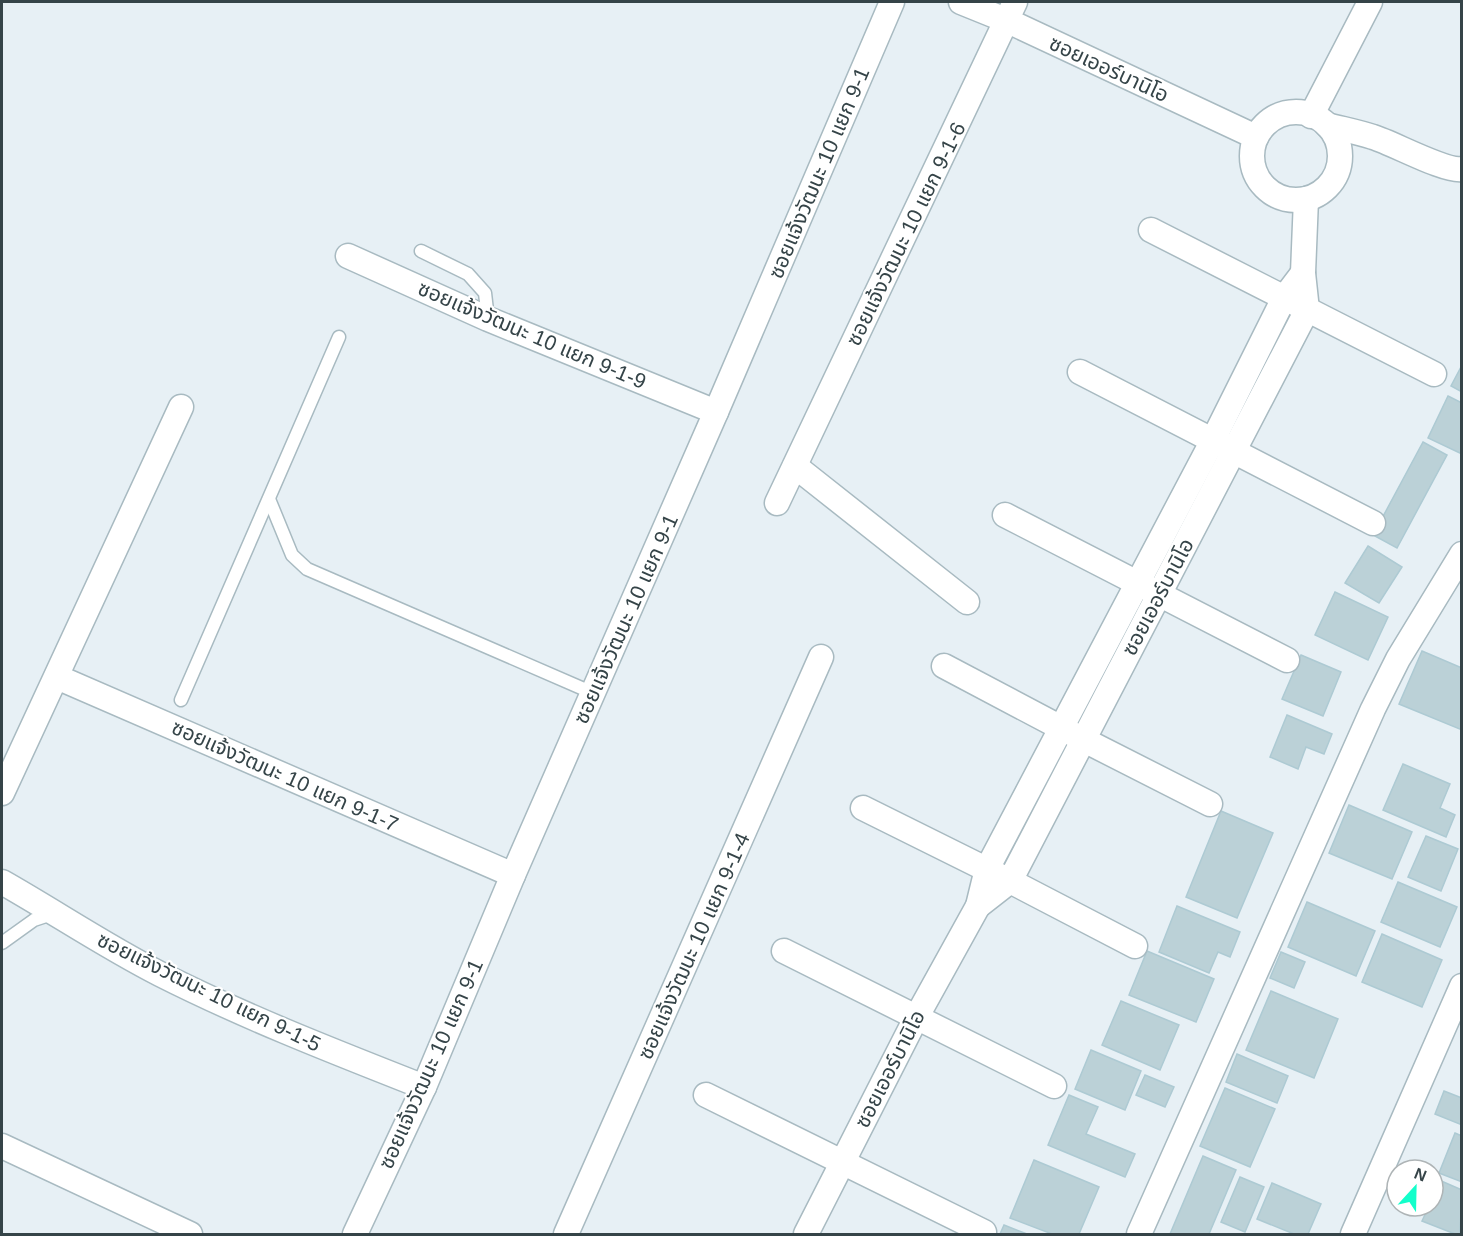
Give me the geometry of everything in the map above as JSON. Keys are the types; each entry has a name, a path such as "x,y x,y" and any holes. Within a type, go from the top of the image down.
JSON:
{"street":[{"name":"ซอยแจ้งวัฒนะ 10 แยก 9-1","path":"355,1234 424,1088 513,875 717,412 892,2"},
{"name":"ซอยเออร์บานิโอ","path":"961,2 1012,11 1256,137"},
{"path":"1319,120 1370,2"},
{"name":"ซอยแจ้งวัฒนะ 10 แยก 9-1-6","path":"777,503 1012,11"},
{"path":"1319,120 1335,136 1339,148 1340,161 1336,175 1329,186 1306,199 1292,200 1278,197 1266,189 1257,178 1252,158 1256,137 1263,127 1286,114 1299,113 1373,136 1440,166 1461,169"},
{"path":"1306,199 1303,273 1307,310"},
{"path":"1151,230 1434,374"},
{"name":"ซอยแจ้งวัฒนะ 10 แยก 9-1-9","path":"348,256 489,319 717,412"},
{"name":"ซอยเออร์บานิโอ","path":"806,1234 916,1018 978,906 987,869 1063,729 1284,298 1303,273"},
{"name":"ซอยเออร์บานิโอ","path":"978,906 1011,881 1307,310"},
{"path":"1080,372 1373,523"},
{"path":"2,793 181,407"},
{"path":"795,466 967,602"},
{"path":"1005,515 1287,660"},
{"path":"1139,1234 1373,709 1398,659 1461,554"},
{"name":"ซอยแจ้งวัฒนะ 10 แยก 9-1-4","path":"566,1234 821,657"},
{"path":"944,666 1210,804"},
{"name":"ซอยแจ้งวัฒนะ 10 แยก 9-1-7","path":"57,677 513,875"},
{"path":"863,808 1011,881 1135,946"},
{"name":"ซอยแจ้งวัฒนะ 10 แยก 9-1-5","path":"2,882 87,934 159,974 299,1037 424,1088"},
{"path":"784,951 1054,1086"},
{"path":"1353,1234 1461,987"},
{"path":"706,1095 984,1232"},
{"path":"2,1146 190,1234"}],"lane":[{"path":"421,251 468,274 485,292 489,319"},
{"path":"181,700 339,337"},
{"path":"269,499 292,555 307,569 593,693"},
{"path":"2,944 34,920 56,913"}],"building":[{"path":"1462,365 1462,392 1451,386"},
{"path":"1448,396 1462,403 1462,454 1428,438"},
{"path":"1423,442 1447,455 1397,548 1373,535"},
{"path":"1368,546 1402,567 1379,603 1345,583"},
{"path":"1335,592 1388,617 1368,660 1315,635"},
{"path":"1422,651 1462,668 1462,730 1399,704"},
{"path":"1301,655 1341,672 1323,716 1282,699"},
{"path":"1287,715 1332,734 1324,754 1306,747 1298,769 1270,757"},
{"path":"1403,764 1450,784 1440,808 1455,815 1446,837 1383,810"},
{"path":"1349,805 1412,832 1392,879 1329,853"},
{"path":"1221,811 1273,833 1237,918 1186,897"},
{"path":"1426,836 1458,849 1441,891 1408,877"},
{"path":"1398,882 1457,907 1440,947 1381,922"},
{"path":"1307,902 1375,931 1356,976 1288,947"},
{"path":"1177,906 1240,932 1230,957 1218,952 1209,973 1159,952"},
{"path":"1382,934 1442,960 1422,1007 1362,982"},
{"path":"1147,951 1214,979 1196,1022 1129,995"},
{"path":"1281,952 1305,962 1294,988 1270,978"},
{"path":"1271,991 1338,1019 1314,1078 1246,1050"},
{"path":"1121,1001 1179,1025 1160,1070 1102,1045"},
{"path":"1091,1050 1141,1071 1125,1110 1075,1089"},
{"path":"1237,1054 1288,1076 1277,1103 1226,1082"},
{"path":"1145,1075 1174,1087 1165,1107 1136,1095"},
{"path":"1225,1088 1275,1109 1250,1167 1200,1146"},
{"path":"1444,1091 1462,1098 1462,1125 1435,1114"},
{"path":"1069,1095 1098,1107 1086,1134 1135,1154 1125,1177 1048,1145"},
{"path":"1455,1133 1462,1136 1462,1182 1445,1175 1445,1158"},
{"path":"1203,1156 1236,1170 1209,1234 1170,1234"},
{"path":"1034,1160 1099,1187 1079,1234 1052,1234 1010,1218"},
{"path":"1240,1177 1264,1187 1245,1232 1221,1222"},
{"path":"1272,1183 1321,1204 1308,1234 1294,1234 1257,1219"},
{"path":"1445,1183 1462,1190 1460,1234 1422,1221 1423,1218 1445,1218"},
{"path":"1004,1225 1027,1234 1000,1234"}]}
